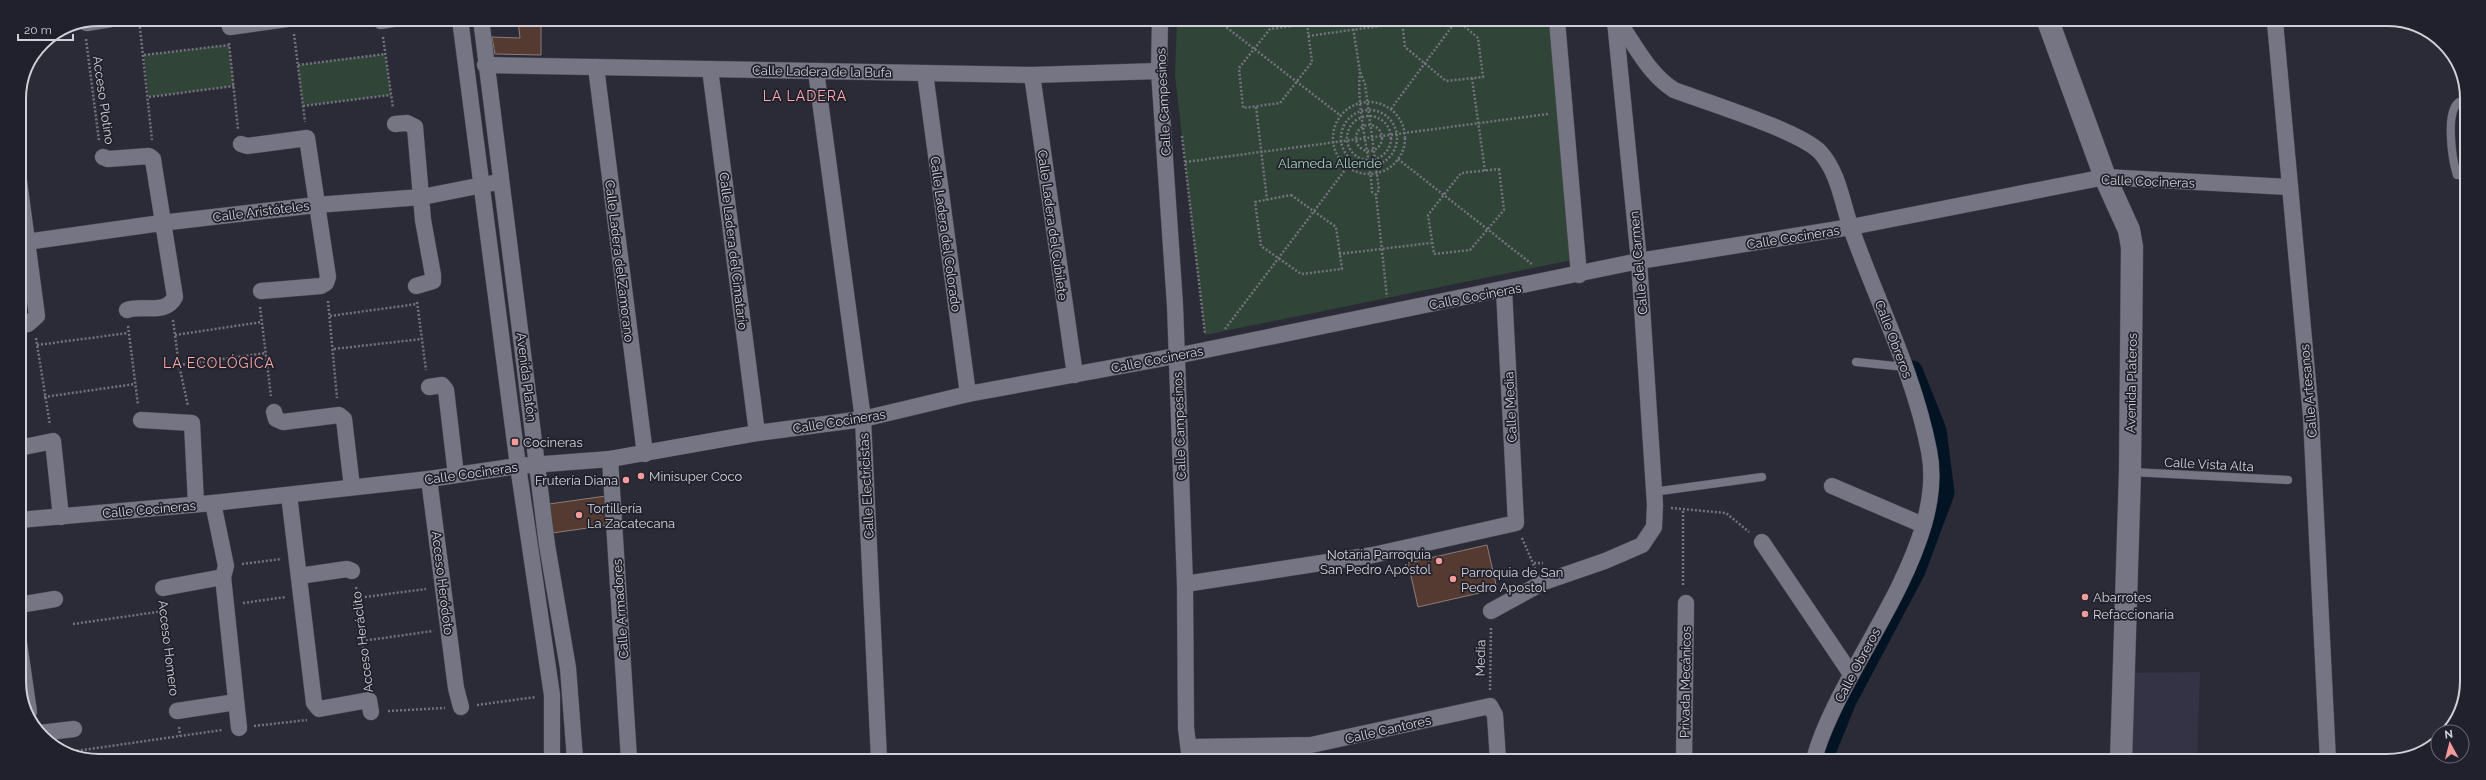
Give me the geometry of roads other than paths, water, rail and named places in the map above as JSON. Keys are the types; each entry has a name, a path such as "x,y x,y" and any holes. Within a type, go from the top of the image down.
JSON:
{"street":[{"name":"Avenida Platón","path":"461,26 483,184 518,466 552,695 552,754"},
{"name":"Avenida Platón","path":"482,26 485,65 503,182 547,545 568,668 575,754"},
{"name":"Calle Campesinos","path":"1160,26 1159,71 1176,356 1185,584 1186,728 1189,753"},
{"path":"1557,26 1579,275"},
{"name":"Calle del Carmen","path":"1491,611 1544,582 1605,561 1642,545 1654,527 1654,498 1639,261 1616,26"},
{"name":"Calle Obreros","path":"1621,26 1650,69 1661,82 1674,90 1792,135 1819,151 1836,177 1851,228 1905,367 1929,452 1933,484 1924,524 1901,581 1851,674 1818,742 1815,754"},
{"name":"Avenida Plateros","path":"2050,26 2105,177 2129,230 2132,247 2130,472 2121,754"},
{"name":"Calle Artesanos","path":"2275,26 2311,416 2328,754"},
{"name":"Calle Ladera de la Bufa","path":"485,65 1032,75 1159,71"},
{"name":"Calle Ladera del Zamorano","path":"596,67 645,454"},
{"name":"Calle Ladera del Cimatario","path":"710,69 757,433"},
{"name":"Calle Electricistas","path":"816,71 863,419 879,754"},
{"name":"Calle Ladera del Colorado","path":"925,73 968,394"},
{"name":"Calle Ladera del Cubilete","path":"1032,75 1075,375"},
{"path":"395,124 407,123 415,127 423,220 433,280 416,286"},
{"path":"241,144 247,146 307,138 328,277 326,283 322,286 260,291"},
{"path":"102,157 108,159 149,156 153,159 161,223 175,297 171,304 164,308 127,310"},
{"name":"Calle Cocineras","path":"26,520 213,503 456,476 518,466 610,459 757,433 863,419 968,394 1207,350 1579,275 1639,261 1851,228 2105,177 2290,187"},
{"name":"Calle Aristóteles","path":"26,242 161,223 316,205 422,197 483,184 503,182"},
{"path":"26,262 37,316 26,323"},
{"name":"Calle Media","path":"1185,584 1373,555 1516,523 1504,290"},
{"path":"429,386 442,386 446,390 456,476"},
{"path":"274,412 276,419 284,422 339,415 344,419 352,487"},
{"path":"141,420 192,423 196,504"},
{"path":"26,447 53,441 61,517"},
{"name":"Calle Armadores","path":"610,459 629,754"},
{"name":"Acceso Heródoto","path":"429,479 456,688 461,707"},
{"path":"1832,486 1924,524"},
{"name":"Acceso Heráclito","path":"290,495 295,557 299,576 300,596 316,708 370,706"},
{"path":"213,503 224,571 239,728"},
{"path":"1762,542 1851,674"},
{"path":"299,576 347,569 352,570"},
{"name":"Acceso Homero","path":"163,588 224,571"},
{"path":"26,603 55,599"},
{"name":"Privada Mecánicos","path":"1684,754 1686,603"},
{"name":"Acceso Homero","path":"177,711 236,702"},
{"name":"Calle Cantores","path":"1189,753 1317,744 1490,706 1495,715 1498,754"},
{"path":"47,732 74,729"}],"lane":[{"path":"2460,102 2453,106 2451,115 2454,163 2457,175 2460,175"},
{"path":"1856,362 1905,367"},
{"name":"Calle Vista Alta","path":"2130,472 2288,480"},
{"path":"1654,498 1762,477"}],"waterway":[{"path":"1825,754 1847,701 1916,571 1945,493 1937,430 1913,370"}],"place":[{"name":"Cocineras","path":"515,442"},
{"name":"Minisuper Coco","path":"641,476"},
{"name":"Frutería Diana","path":"626,480"},
{"name":"Tortillería La Zacatecana","path":"579,515"},
{"name":"Notaria Parroquia San Pedro Apóstol","path":"1439,561"},
{"name":"Parroquia de San Pedro Apostol","path":"1453,579"},
{"name":"Abarrotes","path":"2085,597"},
{"name":"Refaccionaria","path":"2085,614"}],"district":[{"name":"LA LADERA","path":"805,96"},
{"name":"LA ECOLÓGICA","path":"219,363"}],"park label":[{"name":"Alameda Allende","path":"1330,163"}]}
